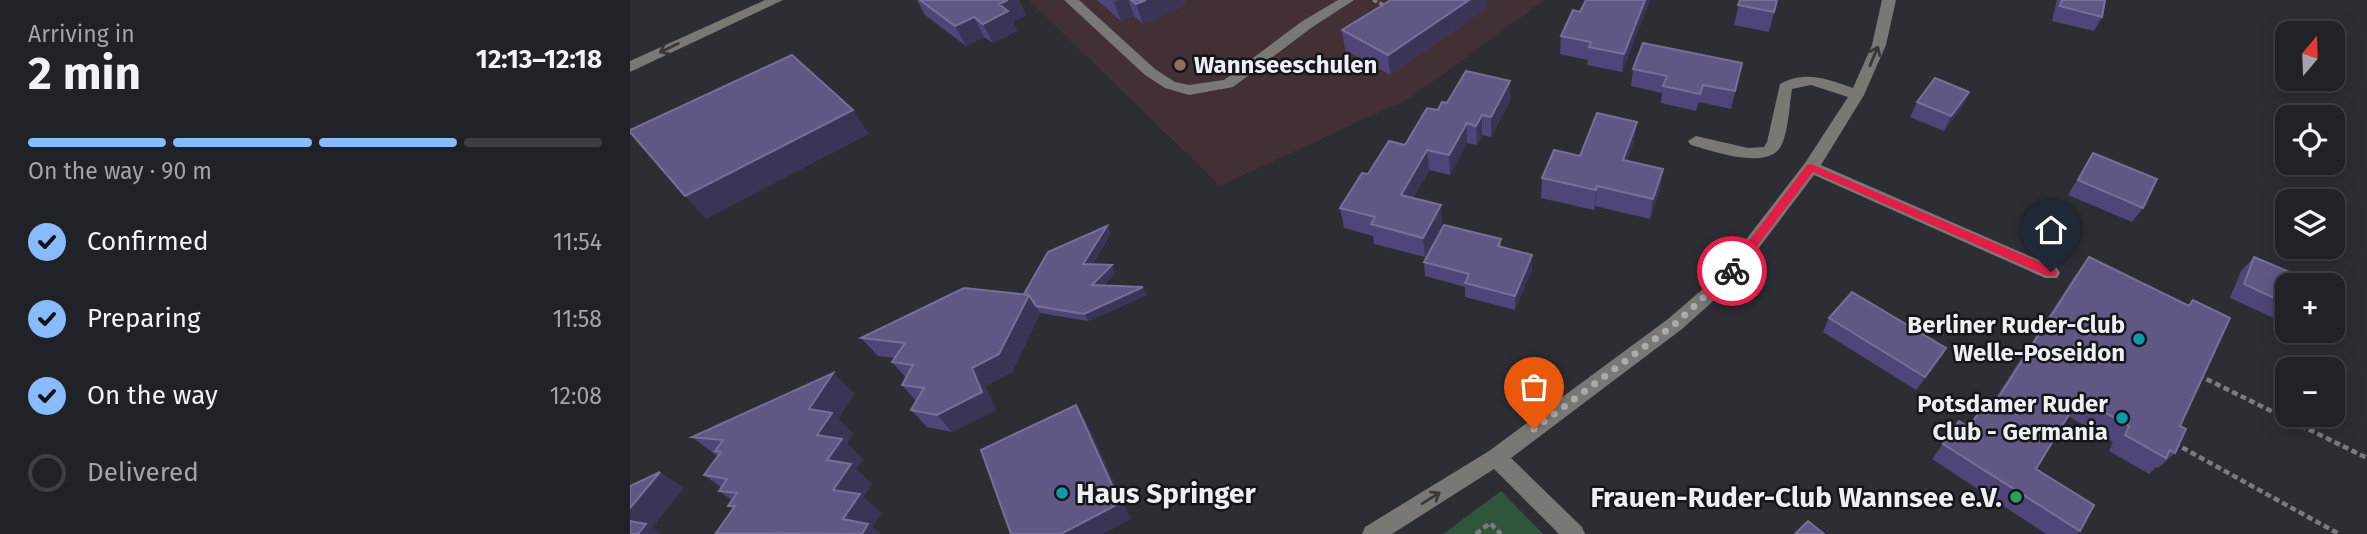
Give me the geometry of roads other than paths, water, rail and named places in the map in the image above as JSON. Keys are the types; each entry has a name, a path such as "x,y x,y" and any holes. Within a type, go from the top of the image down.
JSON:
{"street":[{"path":"630,66 776,0"},
{"path":"1071,0 1150,72 1170,85 1189,90 1228,84 1306,25 1347,0"},
{"path":"1373,534 1496,457 1675,324 1724,281 1811,167 1857,95 1878,45 1889,0"},
{"path":"1696,141 1748,153 1768,152 1775,143 1785,86 1795,80 1810,80 1857,95"},
{"path":"1811,167 2051,272"},
{"path":"1496,457 1574,534"}],"place":[{"name":"Wannseeschulen","path":"1180,65"},
{"name":"Berliner Ruder-Club Welle-Poseidon","path":"2139,339"},
{"name":"Potsdamer Ruder Club - Germania","path":"2122,418"},
{"name":"Haus Springer","path":"1062,493"},
{"name":"Frauen-Ruder-Club Wannsee e.V.","path":"2016,497"}]}
